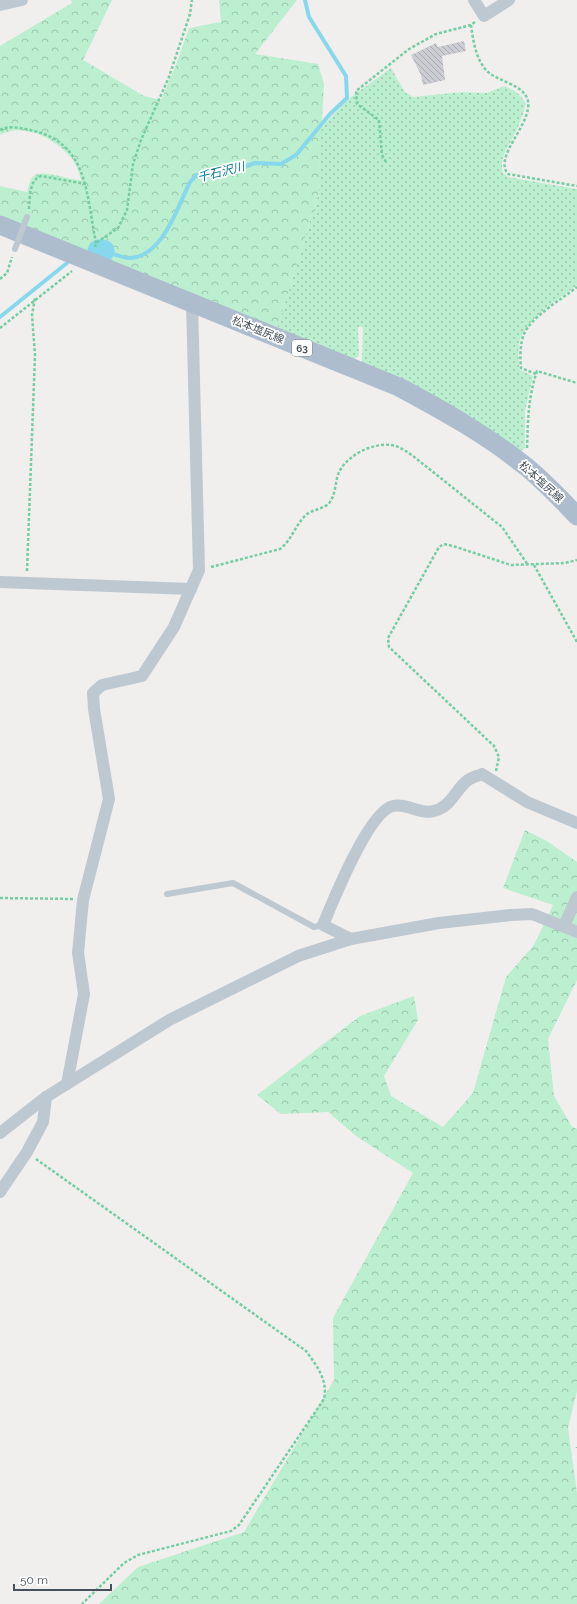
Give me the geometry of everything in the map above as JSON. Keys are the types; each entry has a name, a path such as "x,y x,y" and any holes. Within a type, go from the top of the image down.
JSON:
{"main road":[{"name":"松本塩尻線","path":"0,225 399,387 456,418 524,465 550,488 577,516"}],"street":[{"path":"0,5 22,0"},
{"path":"474,0 484,16 509,0"},
{"path":"67,1084 84,994 78,953 83,900 109,799 94,692 102,685 142,676 174,627 199,570 192,303"},
{"path":"0,582 191,589"},
{"path":"351,939 322,925 370,827 386,810 392,806 402,805 420,812 434,811 444,807 468,780 482,774 527,802 577,823"},
{"path":"564,926 577,897"},
{"path":"0,1133 46,1097 171,1019 298,956 351,939 439,923 511,915 532,914 577,932"},
{"path":"0,1192 27,1152 43,1122 46,1097"}],"lane":[{"path":"15,249 28,217"},
{"path":"167,894 233,883 314,927 322,925"}],"path":[{"path":"96,243 118,228 126,210 133,164 169,77 190,14 192,0"},
{"path":"386,162 382,155 379,120 357,104 356,91 409,49 436,34 471,25 479,57 486,70 493,76 522,91 527,99 528,107 522,126 508,150 504,161 504,170 508,174 577,186"},
{"path":"0,130 5,127 19,127 40,132 62,145 76,158 86,184 96,243 89,261 35,298 0,328"},
{"path":"28,217 32,182 36,178 41,176 86,184"},
{"path":"0,279 6,273 15,249"},
{"path":"536,374 521,368 520,360 524,334 534,321 577,287"},
{"path":"27,583 35,355 32,315 35,298"},
{"path":"524,465 527,447 527,412 537,371 577,383"},
{"path":"199,570 280,549 287,543 298,524 307,514 328,504 333,497 339,473 347,459 376,446 390,445 402,449 413,456 502,527 529,565"},
{"path":"493,780 499,764 494,746 389,647 388,638 439,547 444,544 511,565 565,563 577,560"},
{"path":"534,565 577,642"},
{"path":"0,898 83,900"},
{"path":"27,1152 306,1351 321,1372 325,1392 324,1399 239,1525 231,1531 138,1555 124,1563 82,1604"}],"green space":[{"path":"71,0 112,0 83,60 144,96 161,100 176,65 189,28 221,22 219,0 297,0 255,54 318,64 324,84 318,195 277,329 0,219 0,186 27,192 33,176 39,174 51,174 81,180 73,160 59,146 50,140 30,131 9,131 0,135 0,46 72,3"},
{"path":"391,68 405,92 413,97 462,92 487,93 504,86 514,91 526,104 523,115 503,157 503,173 508,177 577,189 577,285 534,319 523,333 520,341 518,356 520,370 533,376 525,411 525,448 519,452 362,363 363,327 358,327 359,356 353,360 277,329 318,195 321,128 347,100"},
{"path":"525,830 547,841 577,862 577,980 548,1039 554,1096 572,1127 577,1129 577,1391 568,1428 577,1493 577,1604 99,1604 138,1567 244,1532 334,1380 333,1318 413,1173 356,1136 328,1112 281,1114 257,1095 360,1016 414,996 418,1020 384,1076 391,1096 443,1127 473,1093 506,977 534,945 553,905 503,888"}],"building":[{"path":"464,41 466,51 442,56 445,80 423,85 421,75 411,55 436,43 438,47"}],"waterway":[{"name":"千石沢川","path":"103,251 127,258 142,255 151,249 168,229 190,182 197,175 233,171 255,163 281,164 296,155 330,114 347,98 346,76 309,17 305,0"},
{"name":"千石沢川","path":"0,317 67,263"}]}
